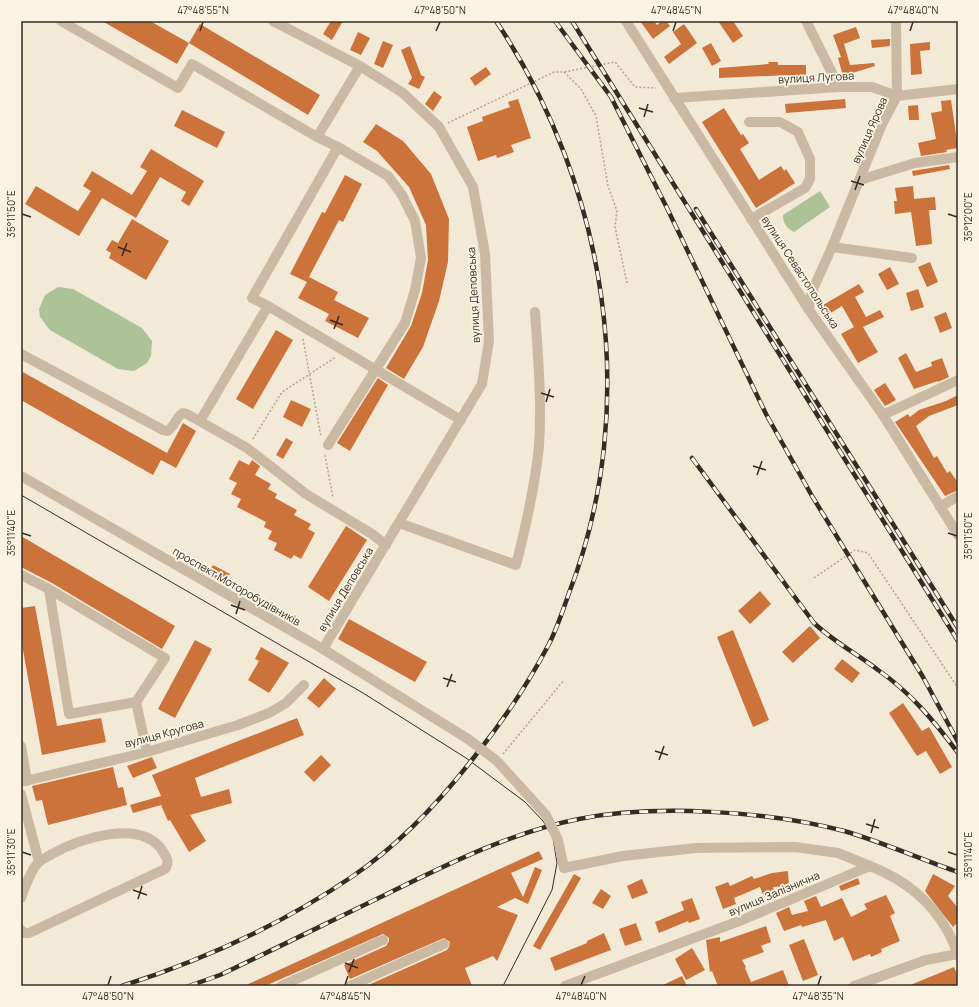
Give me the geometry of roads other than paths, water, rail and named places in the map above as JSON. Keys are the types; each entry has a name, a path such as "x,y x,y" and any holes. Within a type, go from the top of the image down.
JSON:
{"street":[{"path":"61,21 178,88 192,64 317,137 338,147 388,176 402,195 415,221 421,258 415,290 405,323 376,370 325,446"},
{"name":"вулиця Деповська","path":"273,21 360,66 403,93 439,127 472,187 485,254 489,341 482,384 323,649"},
{"name":"вулиця Севастопольська","path":"626,21 809,310 883,415 958,535"},
{"path":"806,21 839,86"},
{"name":"вулиця Ярова","path":"809,310 810,298 814,287 860,180 882,124 897,96 896,21"},
{"path":"317,137 360,66"},
{"name":"вулиця Лугова","path":"674,98 839,86 872,87 897,96 958,89"},
{"path":"749,122 780,122 798,132 810,159 810,179 805,188 751,219"},
{"path":"338,147 252,298 301,325 461,420"},
{"path":"860,180 915,163 958,157"},
{"path":"832,247 912,258"},
{"path":"200,421 268,306"},
{"path":"399,522 516,566 531,505 539,445 539,371 535,312"},
{"path":"21,354 164,430 167,431 171,429 180,414 183,412 247,448 306,494 372,534 386,545"},
{"path":"883,415 958,380"},
{"name":"проспект Моторобудівників","path":"22,478 323,649 468,739 497,761 546,815 558,840 564,868 623,856 696,848 795,846 838,853 870,866"},
{"path":"940,507 958,496"},
{"path":"21,575 49,589 164,658 136,702 147,752"},
{"path":"49,589 69,714 136,702"},
{"name":"вулиця Кругова","path":"24,782 147,752 238,725 269,713 286,703 304,685"},
{"path":"21,746 24,782"},
{"path":"21,794 39,862"},
{"path":"21,898 24,883 39,862 67,846 96,837 129,833 144,836 157,843 168,859 168,864 165,869 29,933 24,933 21,930"},
{"path":"854,986 926,960 958,954 955,936 920,895 888,873 870,866"},
{"name":"вулиця Залізнична","path":"565,986 742,920 870,866"},
{"path":"281,986 383,940"},
{"path":"350,986 444,944"}],"tram line":[{"path":"21,495 363,693 466,758 525,802 543,821 553,838 557,863 552,890 503,986"}],"railway":[{"path":"122,986 182,965 271,925 299,910 353,876 387,850 434,805 485,743 515,702 533,673 549,644 557,625 569,593 591,521 604,447 607,373 602,298 587,225 564,154 534,85 496,21"},
{"path":"555,21 611,97 667,208 766,414 812,496 923,677 958,742"},
{"path":"572,21 958,641"},
{"path":"696,209 958,628"},
{"path":"692,458 814,623 829,636 870,664 901,688 931,719 958,753"},
{"path":"189,986 220,975 458,860 506,840 554,825 609,814 676,811 712,812 747,814 814,824 844,831 872,840 958,872"}]}
